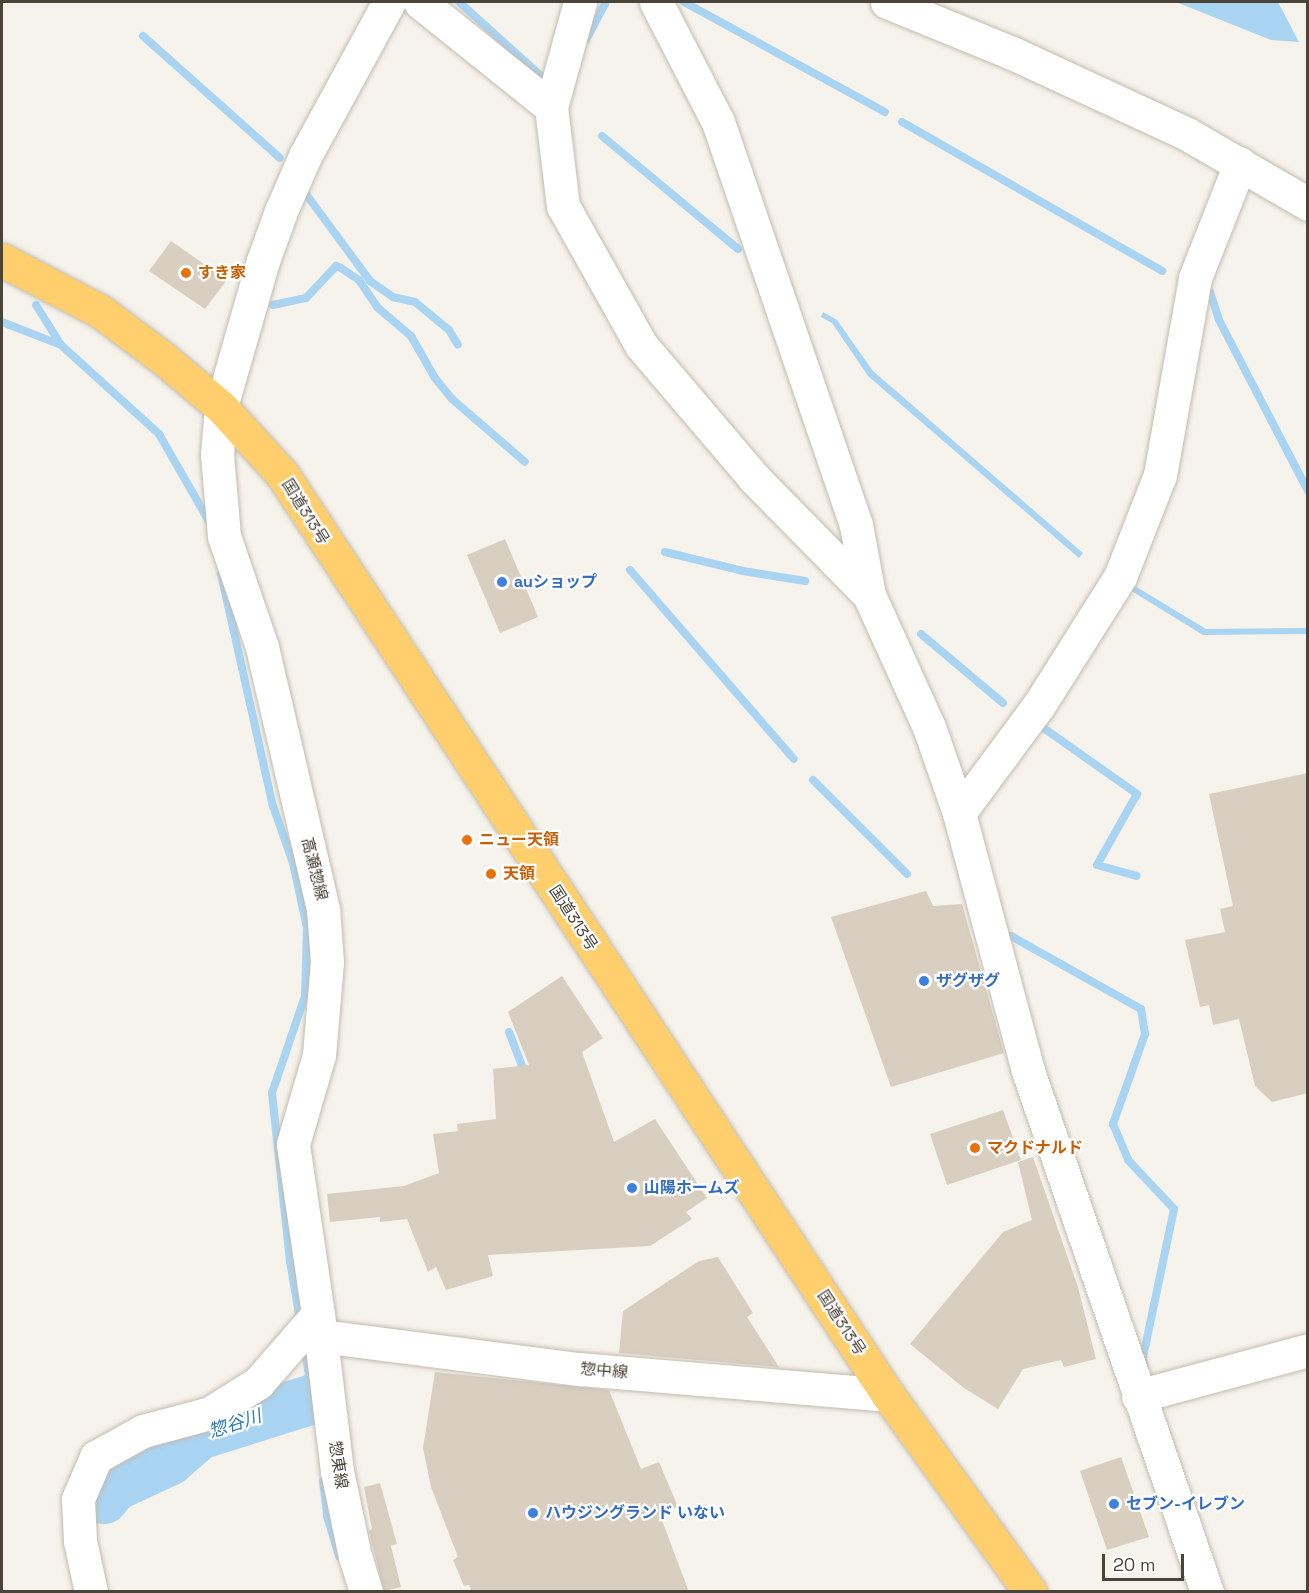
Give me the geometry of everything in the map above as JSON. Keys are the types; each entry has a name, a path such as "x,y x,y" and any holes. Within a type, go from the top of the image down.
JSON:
{"highway":[{"name":"国道313号","path":"2,260 100,311 164,358 221,407 282,474 339,564 888,1395 1030,1592"}],"street":[{"name":"高瀬惣線","path":"320,1325 293,1144 320,1055 327,962 323,909 262,646 224,536 217,455 221,407 263,261 281,211 305,156 389,2"},
{"path":"420,2 550,107"},
{"path":"580,2 550,107 563,206 641,345 754,478 869,595"},
{"path":"656,2 718,122 856,525 869,595 929,727 959,813 1028,1071 1207,1592"},
{"path":"887,2 1094,91 1187,134 1308,204"},
{"path":"959,813 1039,705 1120,577 1160,475 1195,278 1240,164"},
{"path":"91,1592 80,1541 78,1499 96,1457 143,1431 210,1413 258,1383 320,1325"},
{"name":"惣中線","path":"320,1325 580,1369 888,1395"},
{"name":"惣東線","path":"320,1325 337,1472 355,1557 366,1592"},
{"path":"1138,1396 1308,1350"}],"water":[{"path":"1176,2 1278,2 1299,42 1271,40"},
{"path":"823,312 837,320 873,371 1083,553 1079,558 868,376 832,323 821,317"},
{"path":"1120,577 1206,629 1307,628 1307,634 1203,635 1117,582"}],"building":[{"path":"171,241 227,280 205,309 149,271"},
{"path":"505,539 538,617 500,633 467,555"},
{"path":"1308,773 1308,1093 1272,1102 1255,1086 1239,1019 1213,1025 1209,1005 1200,1007 1185,940 1225,932 1220,909 1233,906 1209,794"},
{"path":"926,891 933,906 962,904 1004,1053 891,1087 831,917"},
{"path":"562,976 603,1038 582,1052 614,1142 655,1119 707,1198 686,1212 692,1219 650,1246 488,1255 493,1276 446,1290 436,1267 428,1272 407,1219 380,1222 380,1217 330,1222 327,1194 404,1186 439,1173 433,1134 458,1131 457,1124 496,1119 493,1069 529,1065 508,1012"},
{"path":"1003,1110 1021,1160 947,1185 930,1134"},
{"path":"1033,1157 1078,1287 1096,1359 1064,1367 1061,1360 1023,1369 998,1409 964,1388 910,1344 1003,1232 1032,1220 1018,1162"},
{"path":"718,1257 753,1313 747,1317 779,1367 619,1353 623,1311 699,1261"},
{"path":"435,1372 609,1390 641,1469 659,1462 678,1507 660,1515 689,1592 472,1592 469,1585 464,1586 453,1560 458,1557 431,1487 423,1448"},
{"name":"セブン-イレブン","path":"1121,1457 1149,1537 1107,1550 1080,1471"},
{"path":"380,1483 397,1544 391,1546 401,1587 384,1591 369,1531 372,1529 364,1487"}],"waterway":[{"path":"459,2 549,83"},
{"path":"586,40 606,2"},
{"path":"684,2 885,112"},
{"path":"143,36 280,158"},
{"path":"902,122 1162,271"},
{"path":"602,136 738,249"},
{"path":"303,190 370,281 393,297 415,302 449,330 458,345"},
{"path":"273,305 306,298 336,266 341,268 359,280 377,307 411,336 435,378 452,399 525,462"},
{"path":"1210,292 1219,320 1308,491"},
{"path":"36,305 61,345 159,434 210,523"},
{"path":"2,322 61,345"},
{"path":"665,552 743,571 805,581"},
{"path":"630,570 794,759"},
{"path":"221,574 273,806 293,863 307,928 305,996 272,1093 290,1261 300,1320"},
{"path":"921,634 1003,703"},
{"path":"1035,722 1137,794 1097,865 1137,876"},
{"path":"813,780 907,874"},
{"path":"1011,936 1141,1009 1145,1034 1113,1124 1128,1160 1174,1209 1143,1358 1145,1368"},
{"path":"509,1032 525,1074"},
{"path":"304,1344 309,1376"},
{"name":"惣谷川","path":"104,1499 113,1487 169,1461 199,1435 313,1399"},
{"path":"323,1481 327,1516 339,1556"}],"place":[{"name":"すき家","path":"186,273"},
{"name":"auショップ","path":"502,582"},
{"name":"ニュー天領","path":"467,840"},
{"name":"天領","path":"491,874"},
{"name":"ザグザグ","path":"924,981"},
{"name":"マクドナルド","path":"975,1148"},
{"name":"山陽ホームズ","path":"632,1188"},
{"name":"セブン-イレブン","path":"1114,1504"},
{"name":"ハウジングランド いない","path":"533,1513"}]}
